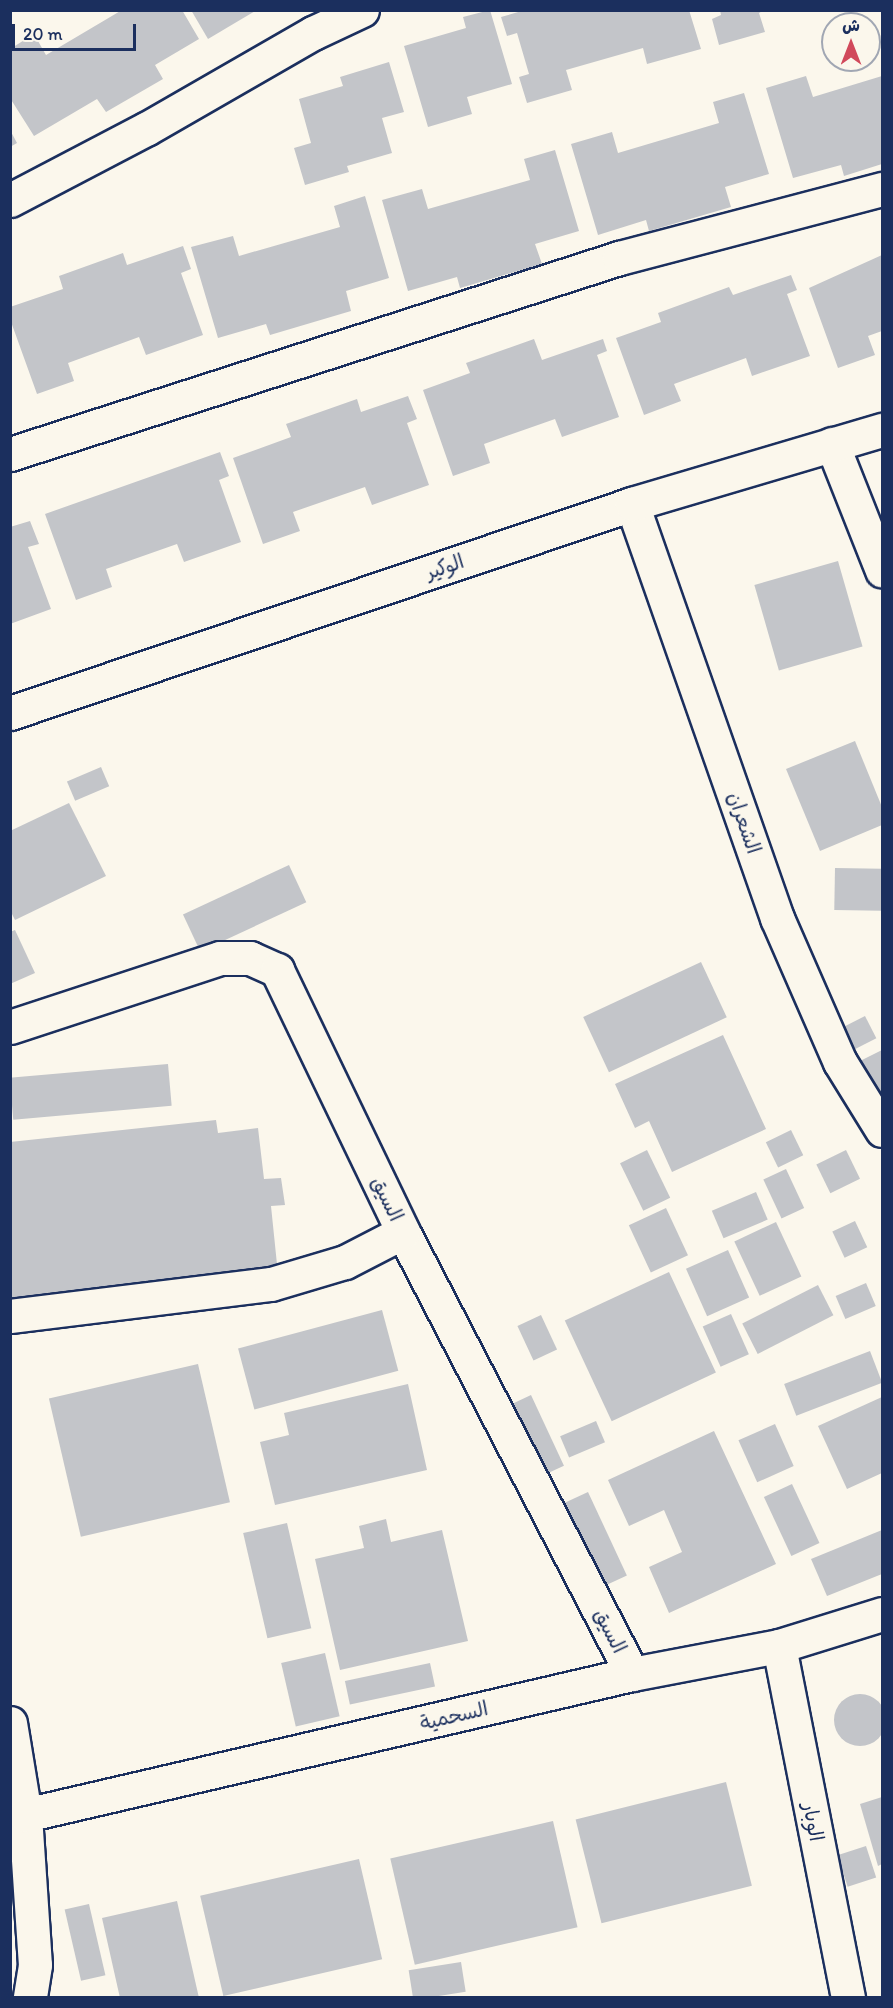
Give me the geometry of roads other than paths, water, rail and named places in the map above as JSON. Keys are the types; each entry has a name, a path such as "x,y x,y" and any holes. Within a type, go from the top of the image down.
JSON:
{"street":[{"path":"10,200 146,129 313,33 362,10"},
{"path":"10,454 619,258 882,189"},
{"name":"الوكير","path":"10,713 632,504 882,430"},
{"path":"832,444 882,570"},
{"name":"الشعران","path":"632,504 777,918 840,1062 882,1130"},
{"name":"السيق","path":"10,1027 220,958 250,958 277,970 403,1232 632,1674"},
{"path":"10,1316 271,1284 345,1262 403,1232"},
{"name":"السحمية","path":"26,1815 632,1674 779,1646 882,1614"},
{"name":"الوبار","path":"779,1646 848,1998"},
{"path":"10,1722 26,1815 36,1965 30,1998"}]}
